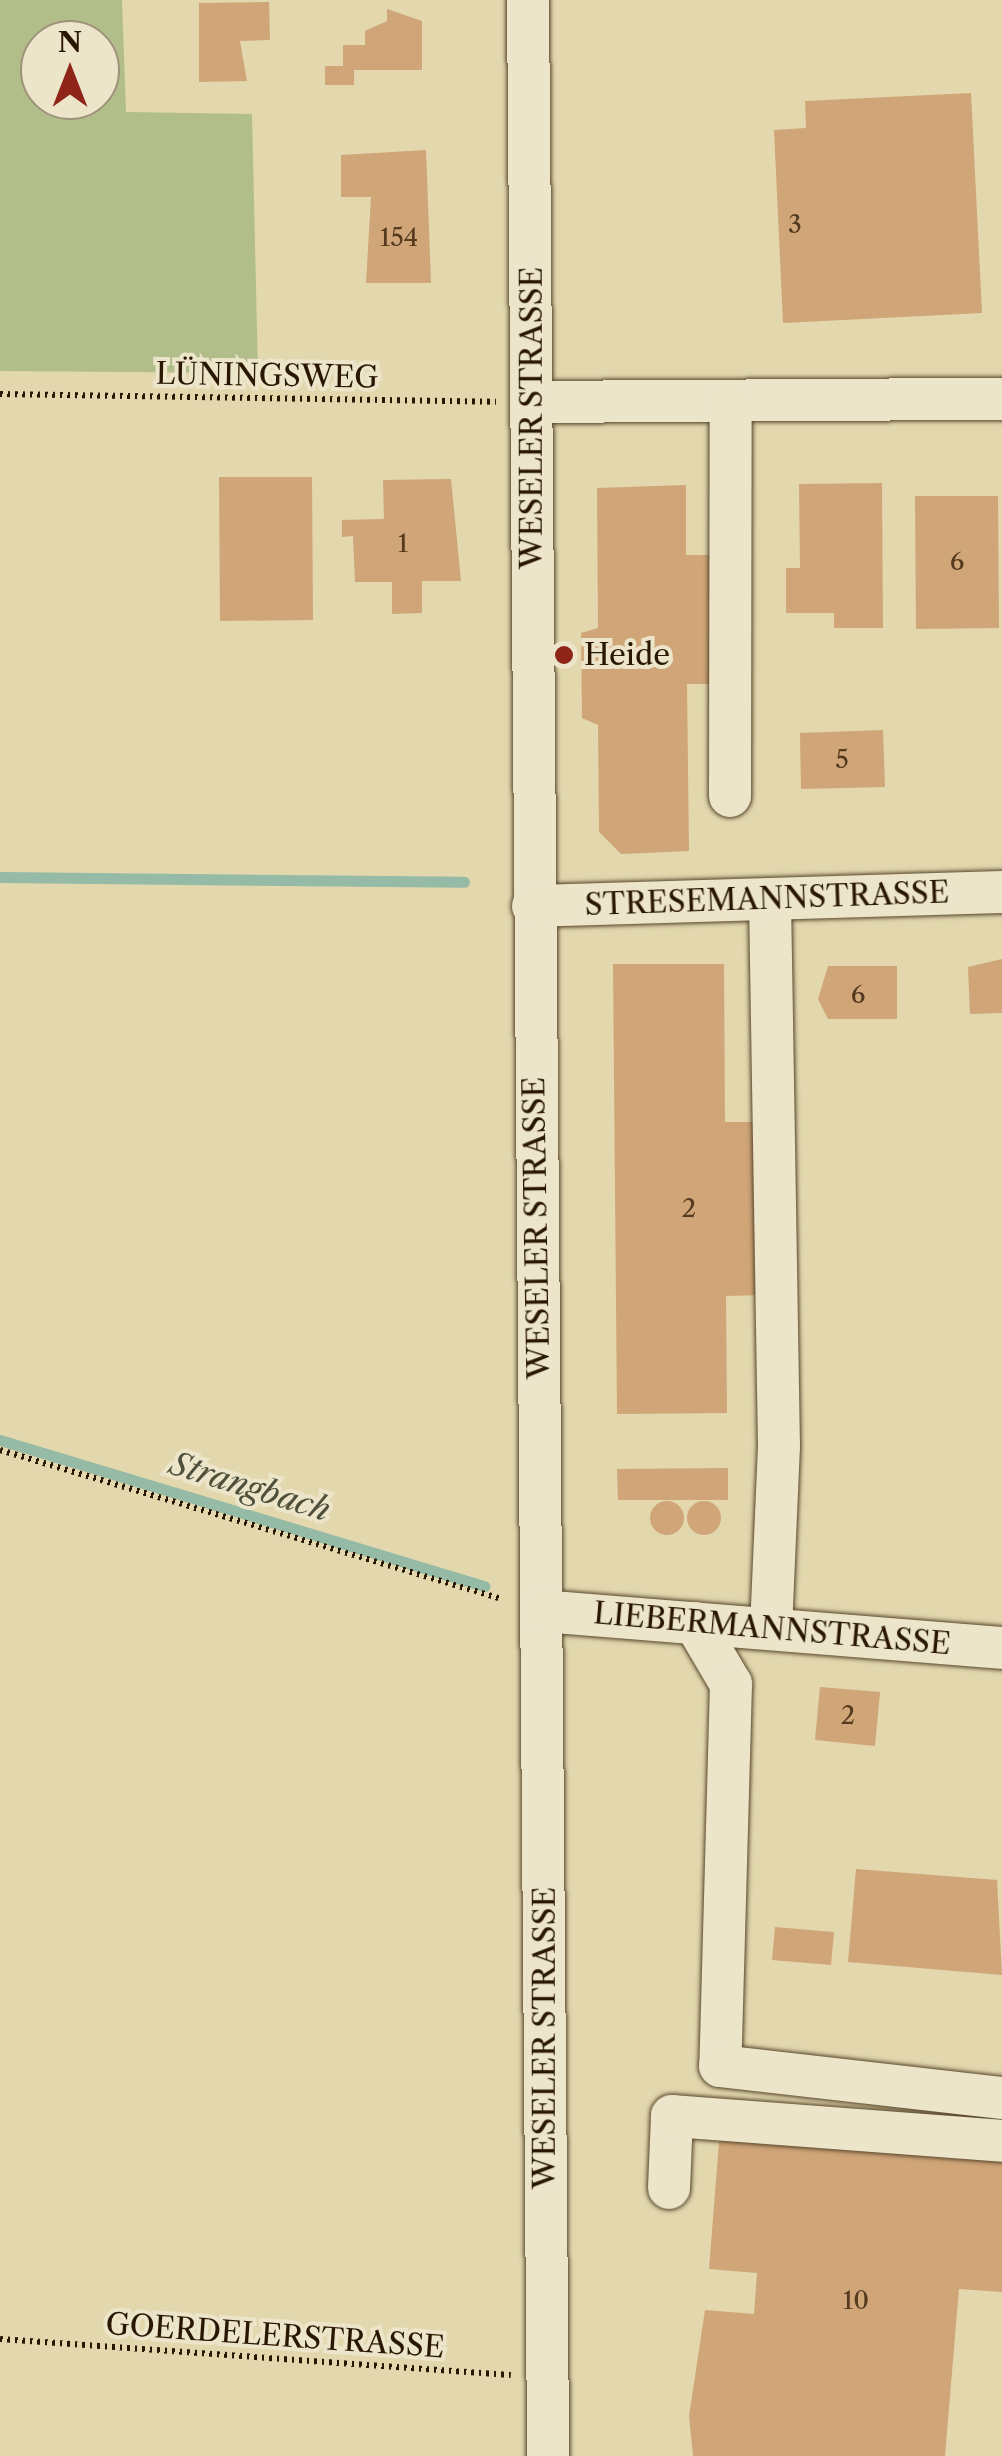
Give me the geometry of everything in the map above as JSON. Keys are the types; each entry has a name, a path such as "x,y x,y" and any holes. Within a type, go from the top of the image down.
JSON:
{"street":[{"name":"WESELER STRASSE","path":"528,0 548,2456"},
{"path":"532,402 1002,399"},
{"path":"730,796 731,401"},
{"name":"STRESEMANNSTRASSE","path":"533,906 1002,892"},
{"path":"770,899 779,1446 771,1629"},
{"name":"LIEBERMANNSTRASSE","path":"542,1611 1002,1648"},
{"path":"695,1623 731,1684 720,2066 1002,2098"},
{"path":"668,2188 672,2116 1002,2142"}],"path":[{"name":"LÜNINGSWEG","path":"0,394 532,402"},
{"path":"0,1450 542,1611"},
{"name":"GOERDELERSTRASSE","path":"0,2338 547,2378"}],"green space":[{"path":"0,0 122,0 126,112 252,114 258,373 0,371"}],"building":[{"path":"269,2 270,40 240,41 247,81 199,82 199,3"},
{"path":"387,9 422,21 422,70 354,70 354,85 325,85 325,66 343,66 343,45 365,45 365,31 387,21"},
{"path":"971,93 982,313 783,323 774,130 806,128 805,101"},
{"path":"426,150 431,283 366,283 371,197 341,197 341,155"},
{"path":"219,477 312,477 313,620 220,621"},
{"path":"451,479 461,581 422,581 422,613 392,614 392,582 355,582 353,536 342,537 342,520 384,519 383,480"},
{"path":"882,483 883,628 834,628 834,613 786,613 786,568 800,568 799,484"},
{"path":"686,485 686,555 714,555 715,684 687,684 689,851 621,854 599,832 598,725 582,718 581,633 598,628 597,488"},
{"path":"915,496 998,496 999,628 916,629"},
{"path":"883,730 885,787 801,789 800,733"},
{"path":"1002,959 1002,1013 970,1014 968,967"},
{"path":"613,964 724,964 725,1122 761,1122 763,1295 726,1296 727,1413 617,1414"},
{"path":"828,966 897,966 897,1019 828,1019 818,999"},
{"path":"728,1468 728,1500 618,1500 617,1469"},
{"path":"667,1501 679,1506 684,1518 679,1530 667,1535 655,1530 650,1518 655,1506"},
{"path":"704,1501 716,1506 721,1518 716,1530 704,1535 692,1530 687,1518 692,1506"},
{"path":"820,1687 880,1692 875,1746 815,1740"},
{"path":"856,1869 997,1880 1002,1975 848,1962"},
{"path":"775,1927 834,1932 831,1965 772,1960"},
{"path":"720,2130 1002,2153 1002,2292 959,2289 945,2456 693,2456 689,2416 705,2310 754,2314 757,2273 709,2269"}],"waterway":[{"path":"0,877 464,882"},
{"name":"Strangbach","path":"0,1440 484,1586"}],"place":[{"name":"Heide","path":"564,655"}]}
